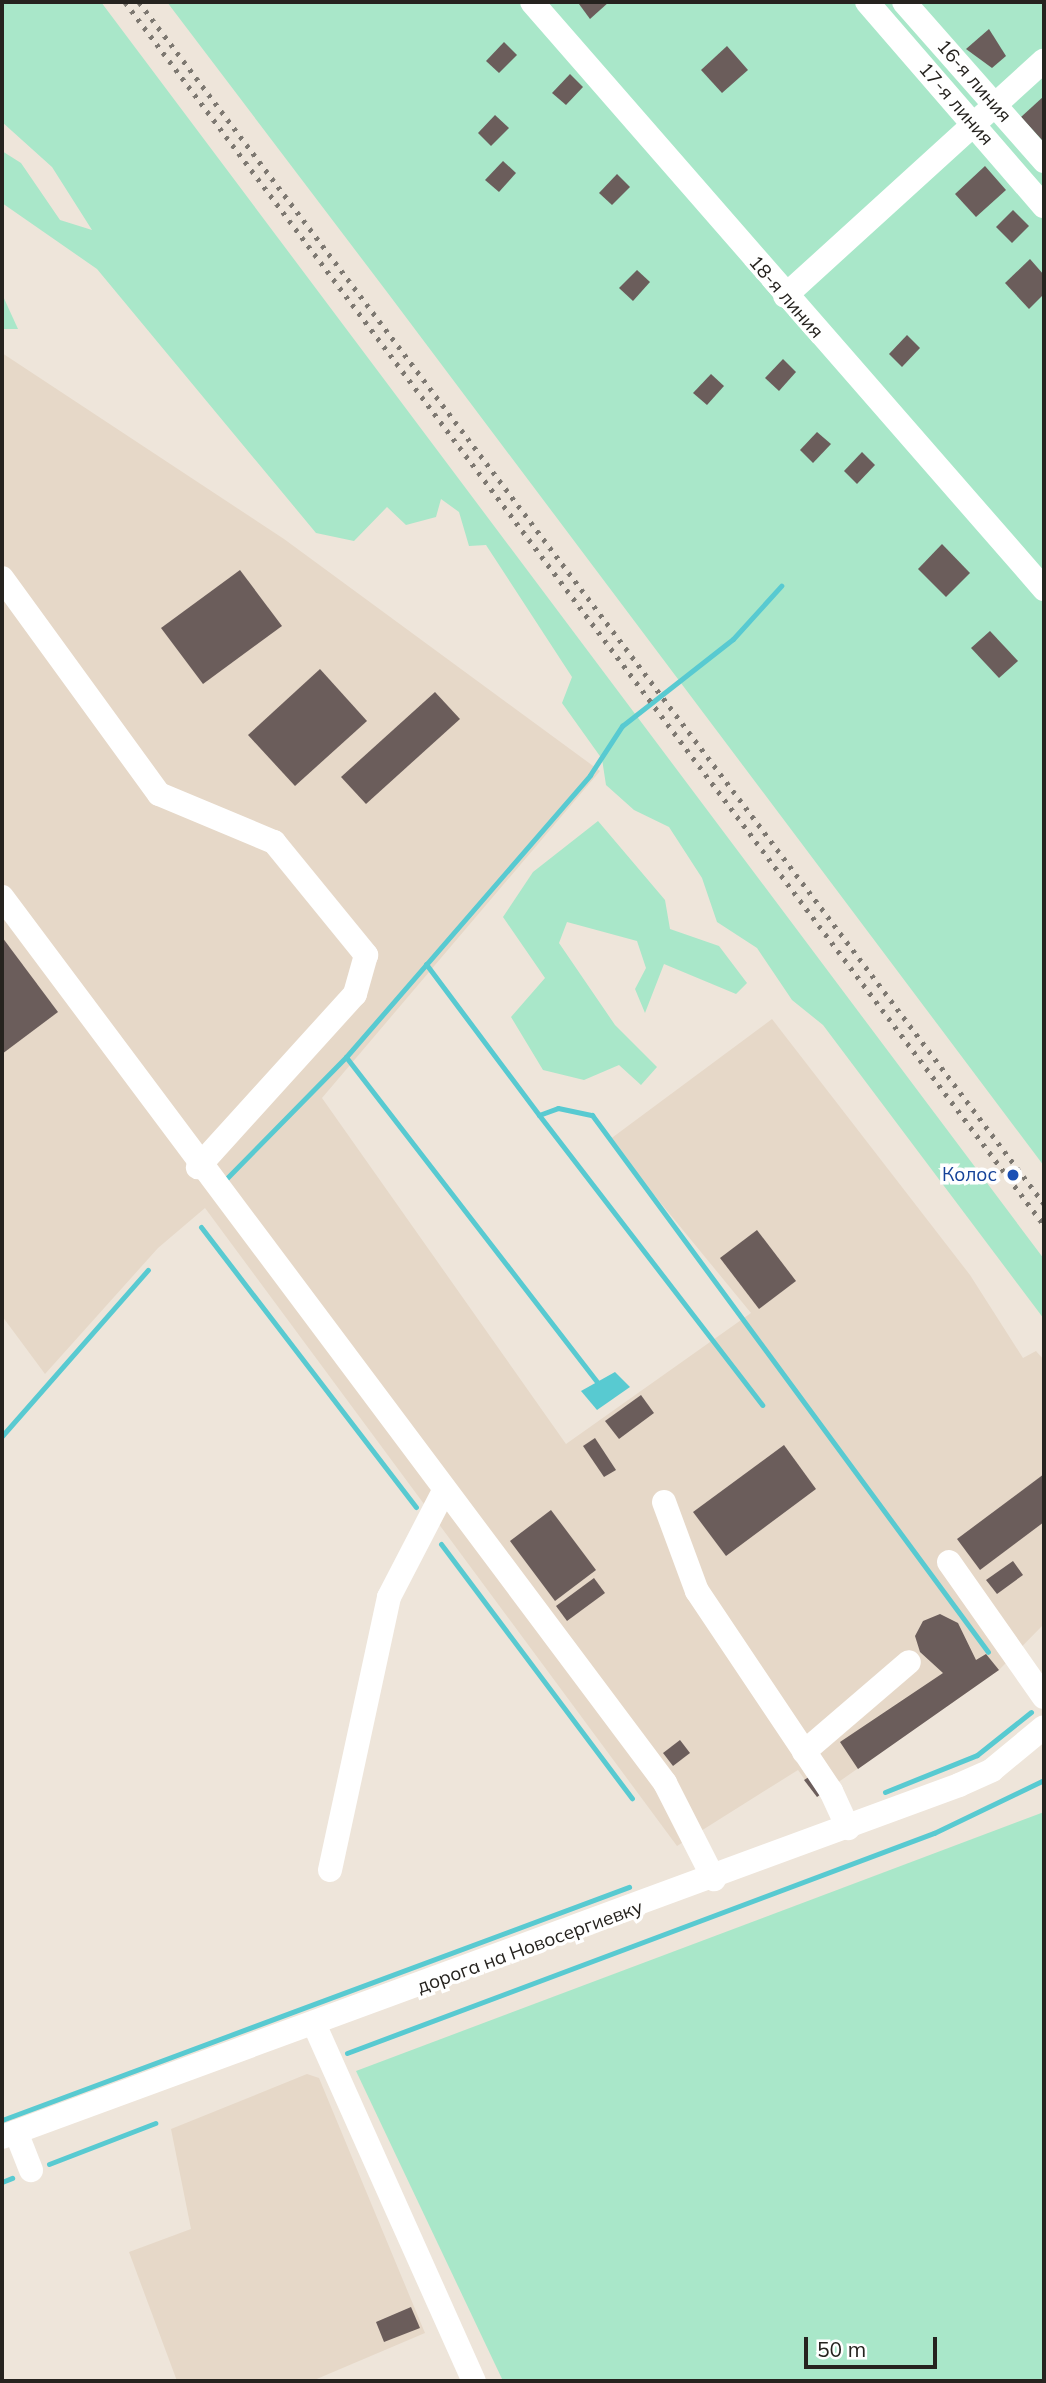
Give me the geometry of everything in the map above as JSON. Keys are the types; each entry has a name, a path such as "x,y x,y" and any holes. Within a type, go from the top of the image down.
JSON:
{"street":[{"name":"18-я линия","path":"531,2 785,296 1044,589"},
{"name":"17-я линия","path":"867,2 1044,205"},
{"name":"16-я линия","path":"904,2 1044,161"},
{"path":"785,296 1044,60"},
{"path":"2,578 159,793 274,842 366,955 355,994 198,1167"},
{"path":"2,897 198,1167 665,1783 714,1879"},
{"path":"330,1870 389,1597 444,1491"},
{"path":"664,1502 697,1591 804,1752 848,1828"},
{"path":"949,1562 1044,1697"},
{"path":"804,1752 909,1662"},
{"name":"дорога на Новосергиевку","path":"9,2135 315,2026 848,1828 992,1770 1044,1727"},
{"path":"315,2026 474,2380"},
{"path":"9,2135 31,2171"}],"shaded area":[{"path":"2,353 284,539 600,771 322,1098 566,1444 751,1313 609,1140 772,1019 970,1275 1023,1358 1036,1351 1044,1360 1044,1624 999,1670 817,1797 798,1770 677,1846 205,1208 158,1248 45,1374 2,1316"},
{"path":"307,2074 319,2078 425,2333 312,2381 177,2381 129,2252 191,2229 171,2129"}],"green space":[{"path":"2,2 101,2 1044,1259 1044,1319 823,1025 792,1000 757,948 717,922 702,878 669,827 634,810 606,785 602,759 562,703 572,677 486,545 469,546 459,512 441,499 436,517 406,525 387,507 354,541 316,533 97,269 2,203 2,151 21,163 60,220 92,230 52,167 2,122"},
{"path":"167,2 1044,2 1044,1166 387,292"},
{"path":"2,294 18,329 2,329"},
{"path":"598,821 665,900 670,929 719,946 747,983 736,994 664,964 645,1013 635,989 646,968 637,941 567,922 559,943 615,1025 657,1067 641,1085 619,1065 584,1080 543,1070 511,1017 545,978 503,917 533,872"},
{"path":"1044,1812 1044,2381 503,2381 356,2071"}],"water":[{"path":"615,1372 630,1387 597,1410 581,1391"}],"building":[{"path":"583,2 609,2 590,19 579,4"},
{"path":"989,29 1006,56 992,68 966,49"},
{"path":"504,42 517,55 499,73 486,61"},
{"path":"727,46 748,70 722,93 701,70"},
{"path":"570,74 583,87 566,105 552,93"},
{"path":"1044,96 1044,138 1042,140 1021,117"},
{"path":"495,115 509,128 491,146 478,133"},
{"path":"503,161 516,173 499,192 485,180"},
{"path":"985,166 1006,190 976,217 955,194"},
{"path":"617,174 630,187 612,205 599,193"},
{"path":"1013,210 1029,226 1012,243 996,227"},
{"path":"1030,259 1044,275 1044,294 1029,309 1005,283"},
{"path":"637,270 650,282 633,301 619,288"},
{"path":"907,335 920,348 902,367 889,354"},
{"path":"783,359 796,372 779,391 765,378"},
{"path":"711,374 724,386 707,405 693,393"},
{"path":"817,432 831,444 813,463 800,450"},
{"path":"862,452 875,465 857,484 844,471"},
{"path":"942,544 970,573 946,597 918,569"},
{"path":"240,570 282,626 203,684 161,628"},
{"path":"990,631 1018,661 999,678 971,648"},
{"path":"320,669 367,721 295,786 248,735"},
{"path":"435,692 460,719 366,804 341,777"},
{"path":"2,937 58,1012 2,1054"},
{"path":"757,1230 796,1281 759,1309 720,1258"},
{"path":"641,1395 654,1413 619,1439 605,1421"},
{"path":"595,1438 616,1470 604,1477 583,1446"},
{"path":"784,1445 816,1489 726,1556 693,1512"},
{"path":"1044,1474 1044,1522 980,1570 957,1539"},
{"path":"551,1510 596,1570 555,1601 510,1541"},
{"path":"1013,1561 1023,1575 997,1594 986,1580"},
{"path":"594,1578 605,1593 567,1621 556,1606"},
{"path":"940,1614 958,1623 976,1660 986,1654 999,1670 858,1769 840,1742 943,1673 920,1652 915,1636 923,1621"},
{"path":"680,1740 690,1753 673,1766 663,1753"},
{"path":"812,1775 824,1792 817,1797 804,1780"},
{"path":"411,2307 420,2328 384,2342 376,2322"}],"waterway":[{"path":"227,1178 346,1057 590,775 622,726 733,639 781,586"},
{"path":"426,964 539,1115 558,1108 592,1115 988,1652"},
{"path":"346,1057 597,1382"},
{"path":"539,1115 762,1405"},
{"path":"201,1227 416,1507"},
{"path":"2,1436 148,1270"},
{"path":"441,1544 632,1798"},
{"path":"885,1792 977,1755 1031,1712"},
{"path":"347,2053 934,1833 1044,1780"},
{"path":"2,2120 629,1887"},
{"path":"49,2164 155,2123"},
{"path":"2,2182 12,2178"}],"railway":[{"path":"125,2 1044,1225"},
{"path":"139,2 1044,1204"}],"place":[{"name":"Колос","path":"1013,1175"}]}
